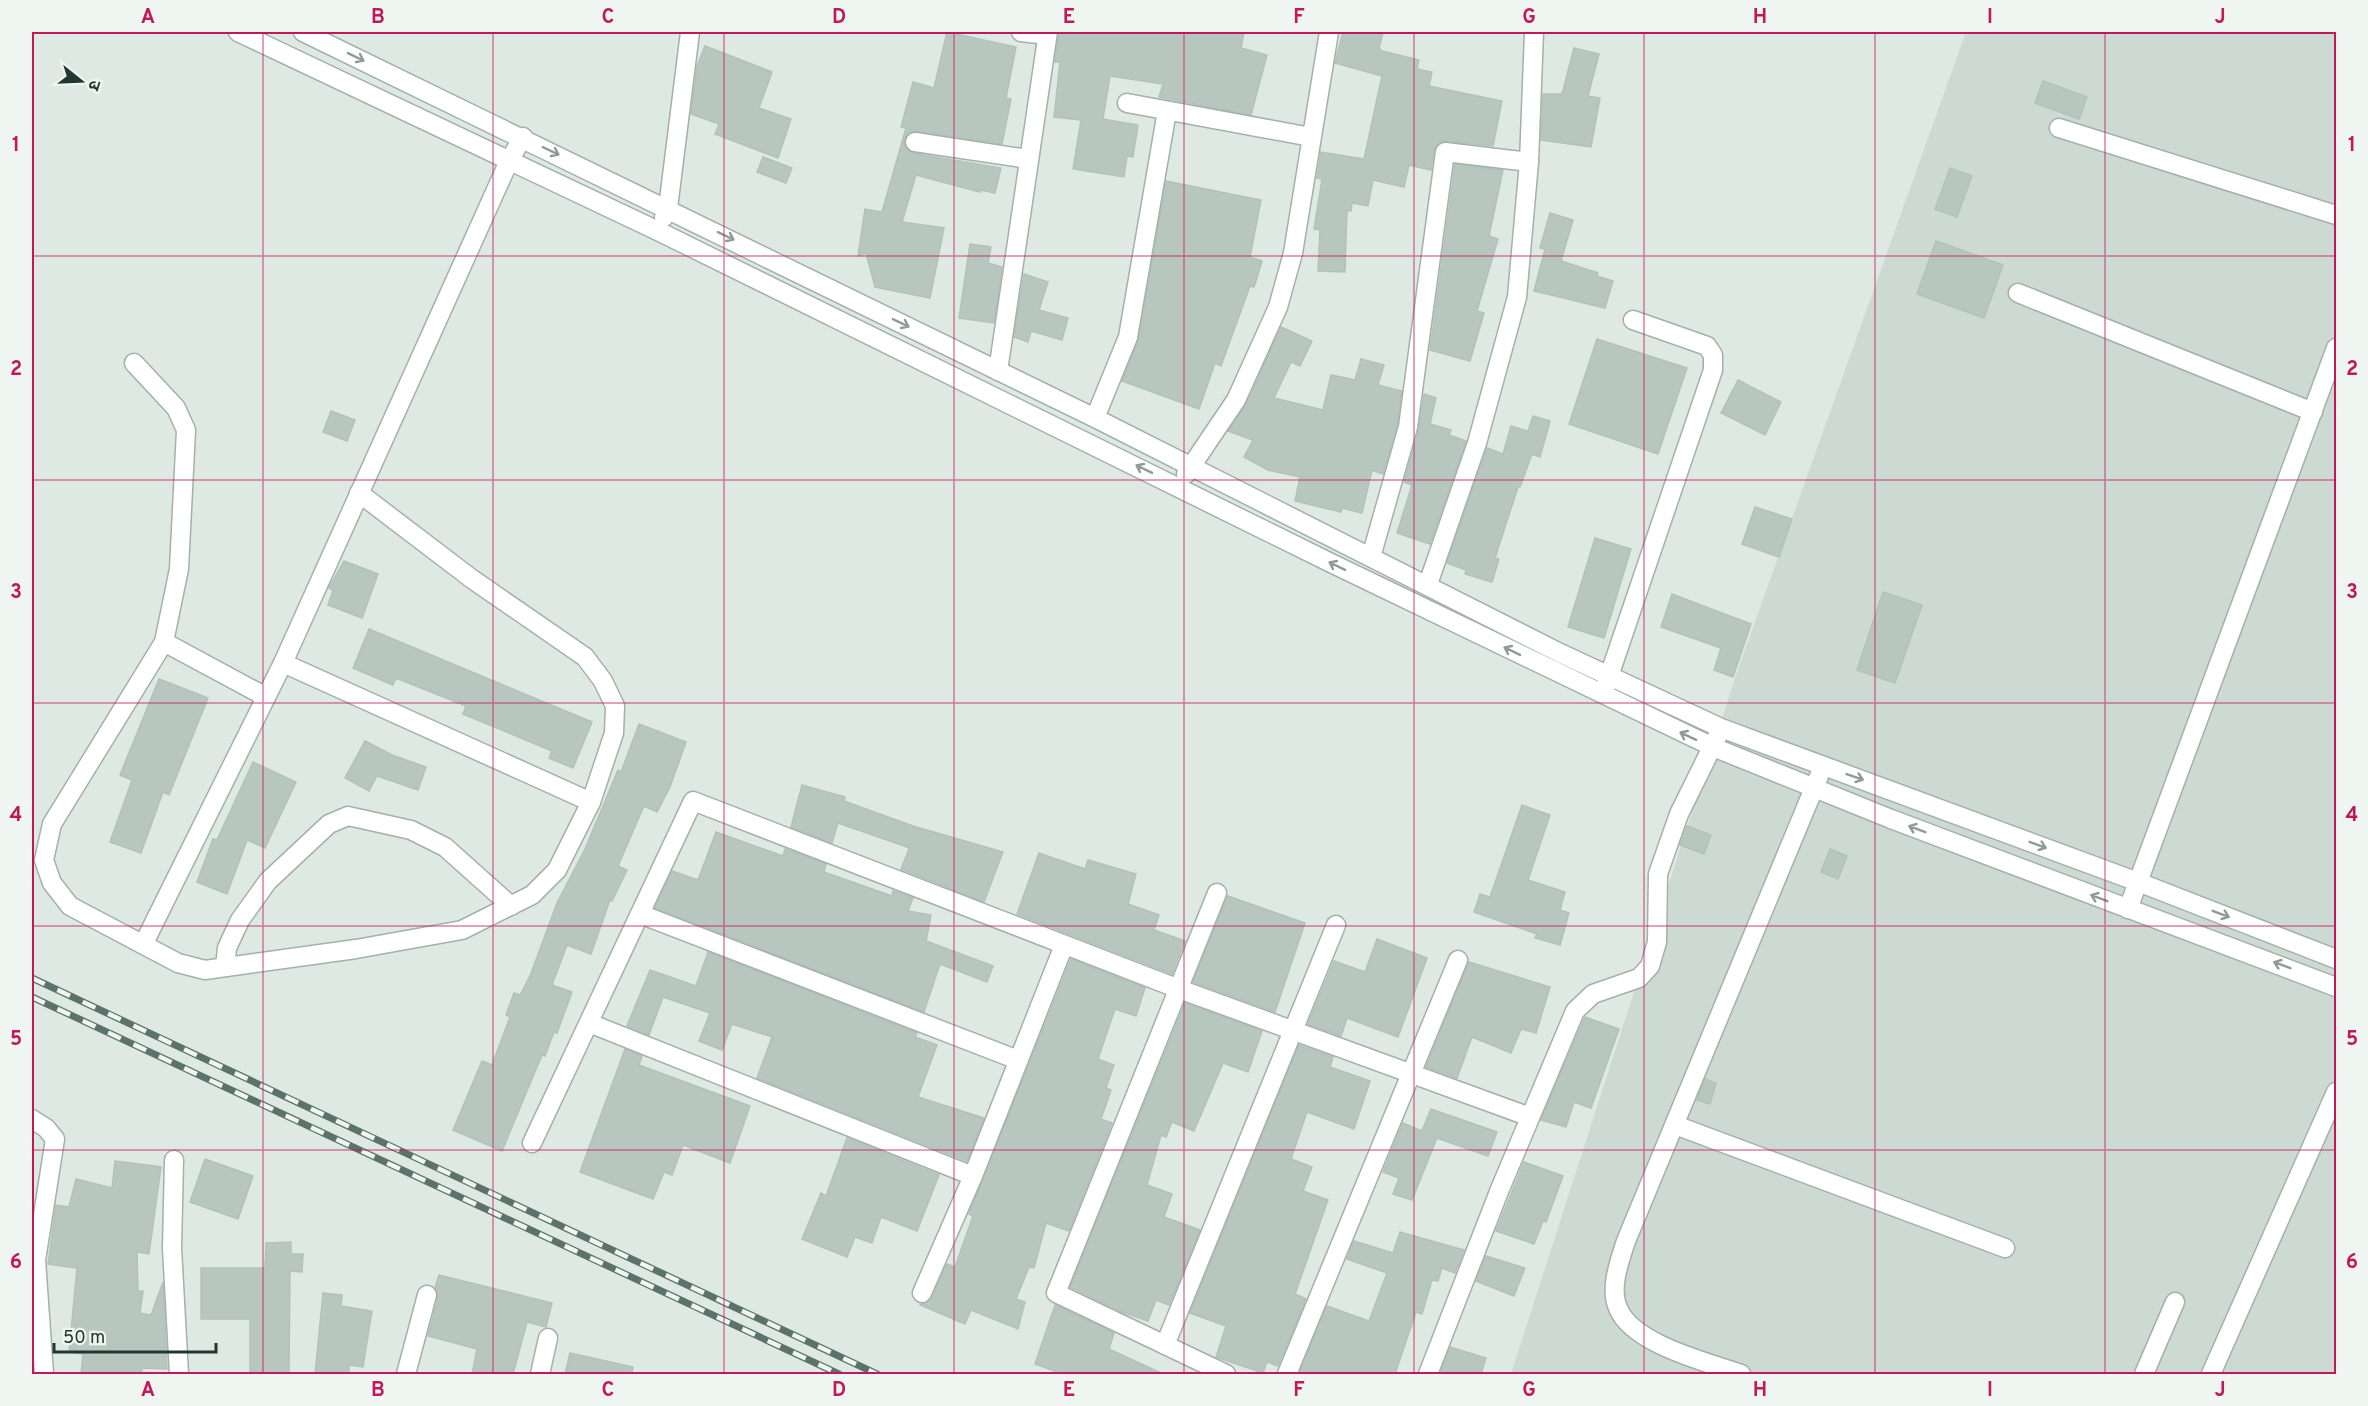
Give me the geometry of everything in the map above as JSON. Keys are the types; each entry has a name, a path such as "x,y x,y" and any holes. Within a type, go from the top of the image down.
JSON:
{"street":[{"path":"238,32 658,231 1602,695 1713,747 1815,786 1891,819 2337,987"},
{"path":"303,32 668,208 1095,418 1610,676 1721,728 2138,882 2337,959"},
{"path":"658,231 668,208 690,32"},
{"path":"999,371 1047,33 1021,32"},
{"path":"1179,486 1236,400 1278,307 1293,253 1329,32"},
{"path":"1428,584 1477,443 1517,297 1529,162 1534,32"},
{"path":"1127,103 1311,137"},
{"path":"1095,418 1128,337 1167,111"},
{"path":"2059,128 2337,216"},
{"path":"144,943 283,663 509,161 523,137"},
{"path":"915,142 1028,159"},
{"path":"1371,557 1408,427 1445,152 1529,162"},
{"path":"2018,294 2313,412"},
{"path":"1602,695 1713,370 1713,355 1707,346 1633,320"},
{"path":"2128,909 2337,348"},
{"path":"134,363 176,408 186,430 179,569 164,642 52,824 44,860 52,883 70,906 144,943 178,963 205,970 462,930 532,895 557,870 591,802 614,734 615,706 603,681 585,657 471,579 359,493"},
{"path":"164,642 266,697"},
{"path":"283,663 591,802"},
{"path":"1428,1374 1575,1011 1593,994 1639,978 1650,966 1657,942 1658,874 1678,814 1721,728"},
{"path":"1741,1374 1645,1337 1627,1324 1617,1307 1615,1292 1619,1262 1823,766"},
{"path":"532,1143 693,801 1179,989 1530,1118"},
{"path":"225,967 227,948 240,920 268,881 329,824 348,816 411,830 445,847 511,906"},
{"path":"1217,893 1056,1293 1226,1374"},
{"path":"640,914 1018,1060"},
{"path":"1165,1345 1336,925"},
{"path":"922,1293 973,1176 1064,945"},
{"path":"1287,1374 1458,960"},
{"path":"589,1023 973,1176"},
{"path":"2211,1374 2337,1092"},
{"path":"32,1119 46,1128 55,1139 34,1259 44,1374"},
{"path":"1675,1125 2006,1248"},
{"path":"174,1160 172,1248 179,1374"},
{"path":"406,1374 427,1295"},
{"path":"2144,1374 2175,1302"},
{"path":"540,1374 548,1338"}],"shaded area":[{"path":"1966,32 2336,32 2336,1374 1511,1374 1736,675"}],"building":[{"path":"947,32 1016,47 1006,98 1011,99 1002,144 917,131 910,132 904,140 905,147 913,153 1001,168 995,193 981,190 980,192 916,175 902,222 944,228 930,298 875,287 866,253 858,256 865,209 882,212 906,128 901,127 913,82 934,88"},
{"path":"1059,32 1244,32 1241,48 1267,55 1251,115 1159,97 1163,84 1110,76 1103,119 1138,125 1133,157 1127,156 1124,177 1073,169 1081,120 1054,117 1060,62 1055,62"},
{"path":"1343,32 1383,32 1379,48 1382,51 1419,60 1417,69 1432,72 1429,86 1502,101 1493,146 1441,141 1434,150 1431,170 1409,165 1404,187 1373,180 1368,206 1352,203 1351,211 1347,211 1345,272 1318,271 1320,230 1314,229 1322,179 1317,178 1321,152 1364,159 1382,76 1335,63"},
{"path":"705,46 772,72 759,108 791,119 778,158 715,134 719,124 691,114 697,66"},
{"path":"1574,48 1599,54 1588,96 1600,98 1591,147 1541,140 1543,94 1562,94"},
{"path":"2043,81 2087,97 2079,119 2035,103"},
{"path":"763,157 792,168 786,183 757,172"},
{"path":"1455,164 1503,170 1489,236 1498,239 1477,311 1484,313 1470,361 1430,350"},
{"path":"1950,168 1972,176 1957,217 1935,209"},
{"path":"1166,181 1261,200 1250,257 1262,261 1254,287 1250,286 1221,366 1215,363 1199,409 1122,381 1139,339"},
{"path":"1550,213 1573,220 1561,261 1598,273 1597,276 1613,281 1605,308 1534,291 1545,249 1540,248"},
{"path":"1936,241 2003,265 1984,318 1917,294"},
{"path":"970,244 991,247 988,263 1002,267 994,323 959,318"},
{"path":"1024,274 1048,282 1039,310 1068,318 1062,340 1031,331 1028,342 1014,337"},
{"path":"1281,327 1312,341 1300,366 1291,362 1274,398 1323,410 1331,375 1355,380 1361,359 1384,365 1378,385 1402,391 1397,425 1383,474 1372,470 1362,513 1342,508 1341,512 1295,501 1300,477 1268,470 1244,457 1253,440 1228,431 1246,405"},
{"path":"1597,339 1687,368 1658,454 1569,424"},
{"path":"1738,380 1781,402 1765,435 1721,413"},
{"path":"1424,394 1436,398 1430,424 1451,430 1449,435 1466,441 1430,544 1397,533 1412,485 1404,482 1419,430"},
{"path":"331,411 355,420 347,441 323,432"},
{"path":"1533,416 1550,421 1540,457 1532,454 1520,487 1518,487 1495,558 1499,559 1492,582 1465,574 1466,570 1447,563 1487,448 1503,454 1511,426 1528,431"},
{"path":"1755,507 1792,519 1779,557 1742,544"},
{"path":"1595,538 1631,549 1604,638 1568,627"},
{"path":"344,561 378,574 362,618 328,605 333,590 329,588"},
{"path":"1883,592 1922,605 1895,683 1857,670"},
{"path":"1672,594 1751,624 1733,677 1714,670 1721,648 1661,627"},
{"path":"369,629 592,722 573,768 549,758 552,751 463,714 466,706 396,678 393,685 353,668"},
{"path":"159,679 208,698 169,795 163,792 141,853 110,842 132,780 120,775"},
{"path":"639,724 686,742 670,787 657,812 644,806 618,866 627,870 612,901 610,900 591,954 567,945 552,985 572,992 557,1033 554,1032 545,1056 542,1055 502,1151 453,1130 482,1061 492,1065 510,1017 506,1015 514,993 520,995 530,976 557,903 585,849 618,770 621,772"},
{"path":"365,741 392,755 426,767 418,790 377,776 369,791 345,778"},
{"path":"253,762 296,782 265,848 247,840 227,894 197,882 213,839 217,840"},
{"path":"802,785 845,797 844,801 913,826 1003,852 984,902 901,869 909,849 907,847 838,823 832,843 791,827"},
{"path":"1522,805 1550,815 1528,880 1565,892 1560,910 1569,913 1560,945 1535,938 1537,934 1474,912 1480,894 1490,897"},
{"path":"1687,826 1711,835 1704,854 1680,845"},
{"path":"716,832 783,856 785,849 826,864 824,872 892,896 893,891 913,898 908,911 931,915 926,941 993,966 987,982 940,964 924,1012 655,908 672,871 698,880"},
{"path":"1830,849 1847,856 1838,879 1821,872"},
{"path":"1039,853 1085,869 1088,860 1136,874 1128,904 1159,915 1154,930 1185,941 1172,974 1017,914"},
{"path":"1228,896 1305,923 1275,1012 1193,982"},
{"path":"1377,939 1427,958 1398,1037 1347,1018 1341,1036 1308,1024 1334,961 1365,972"},
{"path":"708,952 917,1033 915,1037 937,1045 918,1097 984,1118 967,1161 757,1078 772,1037 732,1024 722,1050 699,1041 710,1013 663,997 649,1035 627,1026 650,970 696,986"},
{"path":"1071,959 1145,988 1136,1016 1115,1009 1098,1059 1114,1065 1106,1088 1111,1090 1101,1119 1112,1123 1069,1231 1046,1223 1034,1268 1029,1267 1016,1299 1025,1302 1018,1329 971,1310 965,1324 920,1305 932,1298 947,1264 955,1267 973,1216 969,1214"},
{"path":"1469,962 1550,987 1536,1033 1521,1029 1511,1053 1472,1037 1457,1078 1426,1067"},
{"path":"1185,1003 1262,1031 1248,1072 1223,1063 1194,1131 1172,1122 1166,1137 1161,1135 1147,1185 1172,1194 1164,1217 1200,1230 1169,1305 1156,1300 1148,1321 1122,1312 1070,1287"},
{"path":"1585,1017 1619,1029 1591,1108 1574,1102 1566,1127 1541,1120"},
{"path":"1299,1045 1333,1057 1330,1067 1370,1081 1354,1129 1307,1112 1291,1159 1312,1167 1303,1191 1328,1200 1295,1294 1306,1299 1278,1366 1267,1362 1263,1373 1216,1357 1226,1326 1190,1313"},
{"path":"625,1049 642,1056 639,1065 750,1106 730,1163 683,1145 672,1175 664,1172 653,1199 580,1172"},
{"path":"1705,1079 1716,1083 1710,1104 1697,1100"},
{"path":"1431,1109 1497,1132 1488,1156 1437,1138 1412,1200 1393,1194 1399,1178 1383,1172 1403,1123 1422,1131"},
{"path":"847,1138 939,1175 917,1231 881,1217 872,1243 855,1237 847,1257 802,1239 821,1193 826,1196"},
{"path":"205,1159 253,1176 238,1219 190,1202"},
{"path":"115,1161 161,1167 149,1254 137,1252 138,1291 143,1291 140,1313 151,1315 163,1282 167,1369 142,1368 142,1374 81,1374 83,1354 69,1352 77,1268 48,1264 56,1205 69,1207 76,1179 112,1188"},
{"path":"1524,1162 1563,1176 1546,1222 1543,1221 1534,1244 1496,1231"},
{"path":"1400,1232 1464,1250 1455,1273 1442,1268 1438,1281 1432,1280 1422,1314 1416,1312 1395,1374 1299,1373 1327,1306 1369,1321 1387,1273 1347,1259 1354,1241 1393,1253"},
{"path":"291,1242 291,1254 303,1254 302,1272 290,1271 289,1372 250,1372 250,1319 201,1319 201,1268 265,1268 266,1243"},
{"path":"1486,1256 1525,1268 1514,1296 1476,1281"},
{"path":"439,1275 552,1303 546,1327 527,1322 513,1374 472,1374 477,1349 428,1336 438,1298 435,1288"},
{"path":"323,1293 342,1295 341,1306 372,1311 363,1367 349,1365 349,1374 315,1374"},
{"path":"1055,1305 1114,1333 1109,1349 1163,1374 1063,1374 1035,1364"},
{"path":"1450,1347 1486,1358 1481,1374 1440,1374"},
{"path":"570,1353 633,1367 632,1374 565,1374"}],"railway":[{"path":"32,978 877,1374"},
{"path":"32,997 839,1374"}]}
